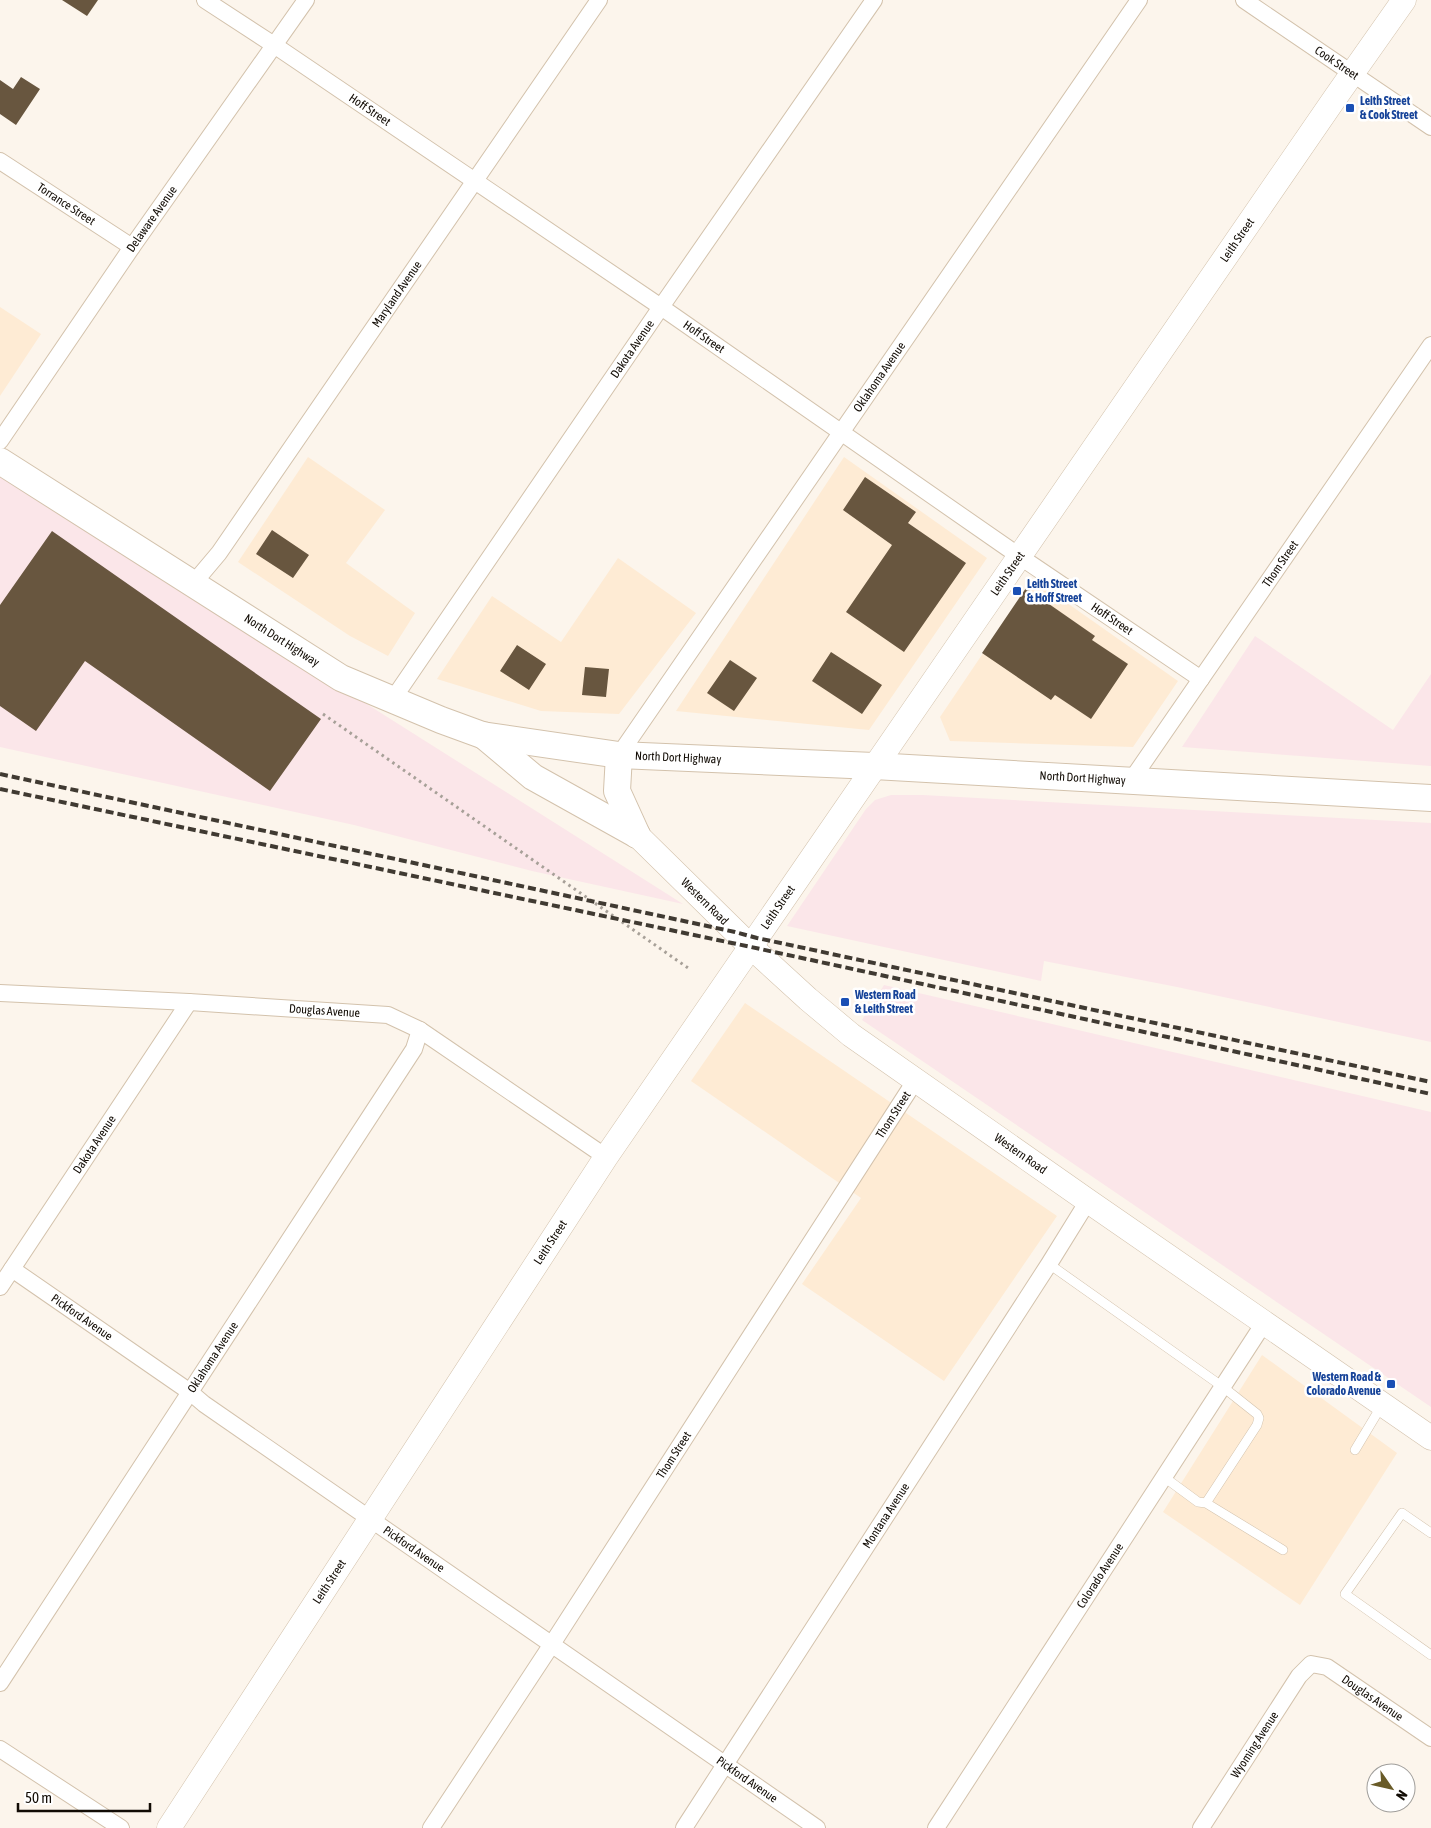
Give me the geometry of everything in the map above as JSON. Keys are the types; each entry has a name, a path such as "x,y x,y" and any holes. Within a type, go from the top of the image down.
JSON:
{"main road":[{"name":"North Dort Highway","path":"0,461 192,585 341,678 440,720 482,735 619,755 874,766 1431,798"},
{"path":"482,735 533,777 637,835"},
{"path":"619,755 617,791 637,835"}],"street":[{"name":"Hoff Street","path":"205,0 274,44 661,308 1200,679"},
{"name":"Delaware Avenue","path":"0,441 132,247 306,0"},
{"name":"Maryland Avenue","path":"192,585 219,552 599,0"},
{"name":"Dakota Avenue","path":"393,699 874,0"},
{"name":"Oklahoma Avenue","path":"619,755 1139,0"},
{"name":"Cook Street","path":"1244,0 1431,127"},
{"name":"Leith Street","path":"169,1828 606,1157 1329,106 1404,0"},
{"name":"Torrance Street","path":"0,161 132,247"},
{"name":"Thom Street","path":"1130,782 1431,345"},
{"name":"Western Road","path":"637,835 751,947 829,1018 915,1081 1088,1202 1431,1438"},
{"name":"Douglas Avenue","path":"0,992 388,1015 420,1030 606,1157"},
{"name":"Dakota Avenue","path":"0,1287 190,1002"},
{"name":"Oklahoma Avenue","path":"0,1683 414,1049 420,1030"},
{"name":"Thom Street","path":"431,1828 915,1081"},
{"name":"Montana Avenue","path":"684,1828 1088,1202"},
{"name":"Pickford Avenue","path":"12,1269 370,1520 817,1828"},
{"name":"Colorado Avenue","path":"936,1828 1264,1324"},
{"name":"Douglas Avenue","path":"1311,1664 1327,1667 1431,1738"},
{"name":"Wyoming Avenue","path":"1201,1828 1300,1676 1311,1664"},
{"path":"0,1749 121,1828"}],"lane":[{"path":"1049,1264 1257,1414 1259,1418 1258,1424 1210,1500 1206,1503"},
{"path":"1355,1450 1382,1405"},
{"path":"1164,1477 1198,1502 1206,1503 1283,1550"},
{"path":"1431,1533 1402,1513 1345,1594 1431,1655"}],"path":[{"path":"323,714 691,970"}],"shaded area":[{"path":"0,307 41,334 0,396"},
{"path":"308,457 385,510 346,563 415,613 388,656 350,636 238,562"},
{"path":"844,457 987,558 869,730 676,711"},
{"path":"0,472 683,904 532,871 354,825 0,747"},
{"path":"618,558 696,613 619,714 541,711 437,679 492,596 561,642"},
{"path":"1033,579 1178,681 1133,747 950,741 940,717"},
{"path":"1255,636 1393,730 1431,674 1431,766 1182,747"},
{"path":"891,795 923,795 1431,823 1431,1042 1177,987 1044,961 1041,981 787,926 866,809 875,800"},
{"path":"884,985 1431,1112 1431,1407 862,1020"},
{"path":"745,1003 1057,1216 944,1381 802,1284 861,1198 691,1081"},
{"path":"1262,1355 1397,1453 1300,1605 1163,1512"}],"building":[{"path":"62,0 98,0 87,16"},
{"path":"21,77 40,89 16,125 0,114 0,80 13,89"},
{"path":"865,477 916,512 908,523 966,563 904,652 846,612 892,545 843,510"},
{"path":"272,530 309,555 293,578 256,554"},
{"path":"52,531 321,719 270,791 85,661 36,731 0,706 0,605"},
{"path":"1026,588 1095,636 1092,640 1128,664 1091,719 1055,695 1051,700 982,653"},
{"path":"517,645 546,664 529,690 500,671"},
{"path":"831,652 882,685 862,714 812,681"},
{"path":"730,660 757,678 734,711 707,693"},
{"path":"585,667 609,669 606,697 582,695"}],"railway":[{"path":"0,774 1431,1082"},
{"path":"0,789 751,947 1431,1094"}],"place":[{"name":"Leith Street & Cook Street","path":"1350,108"},
{"name":"Leith Street & Hoff Street","path":"1017,591"},
{"name":"Western Road & Leith Street","path":"845,1002"},
{"name":"Western Road & Colorado Avenue","path":"1391,1384"}]}
